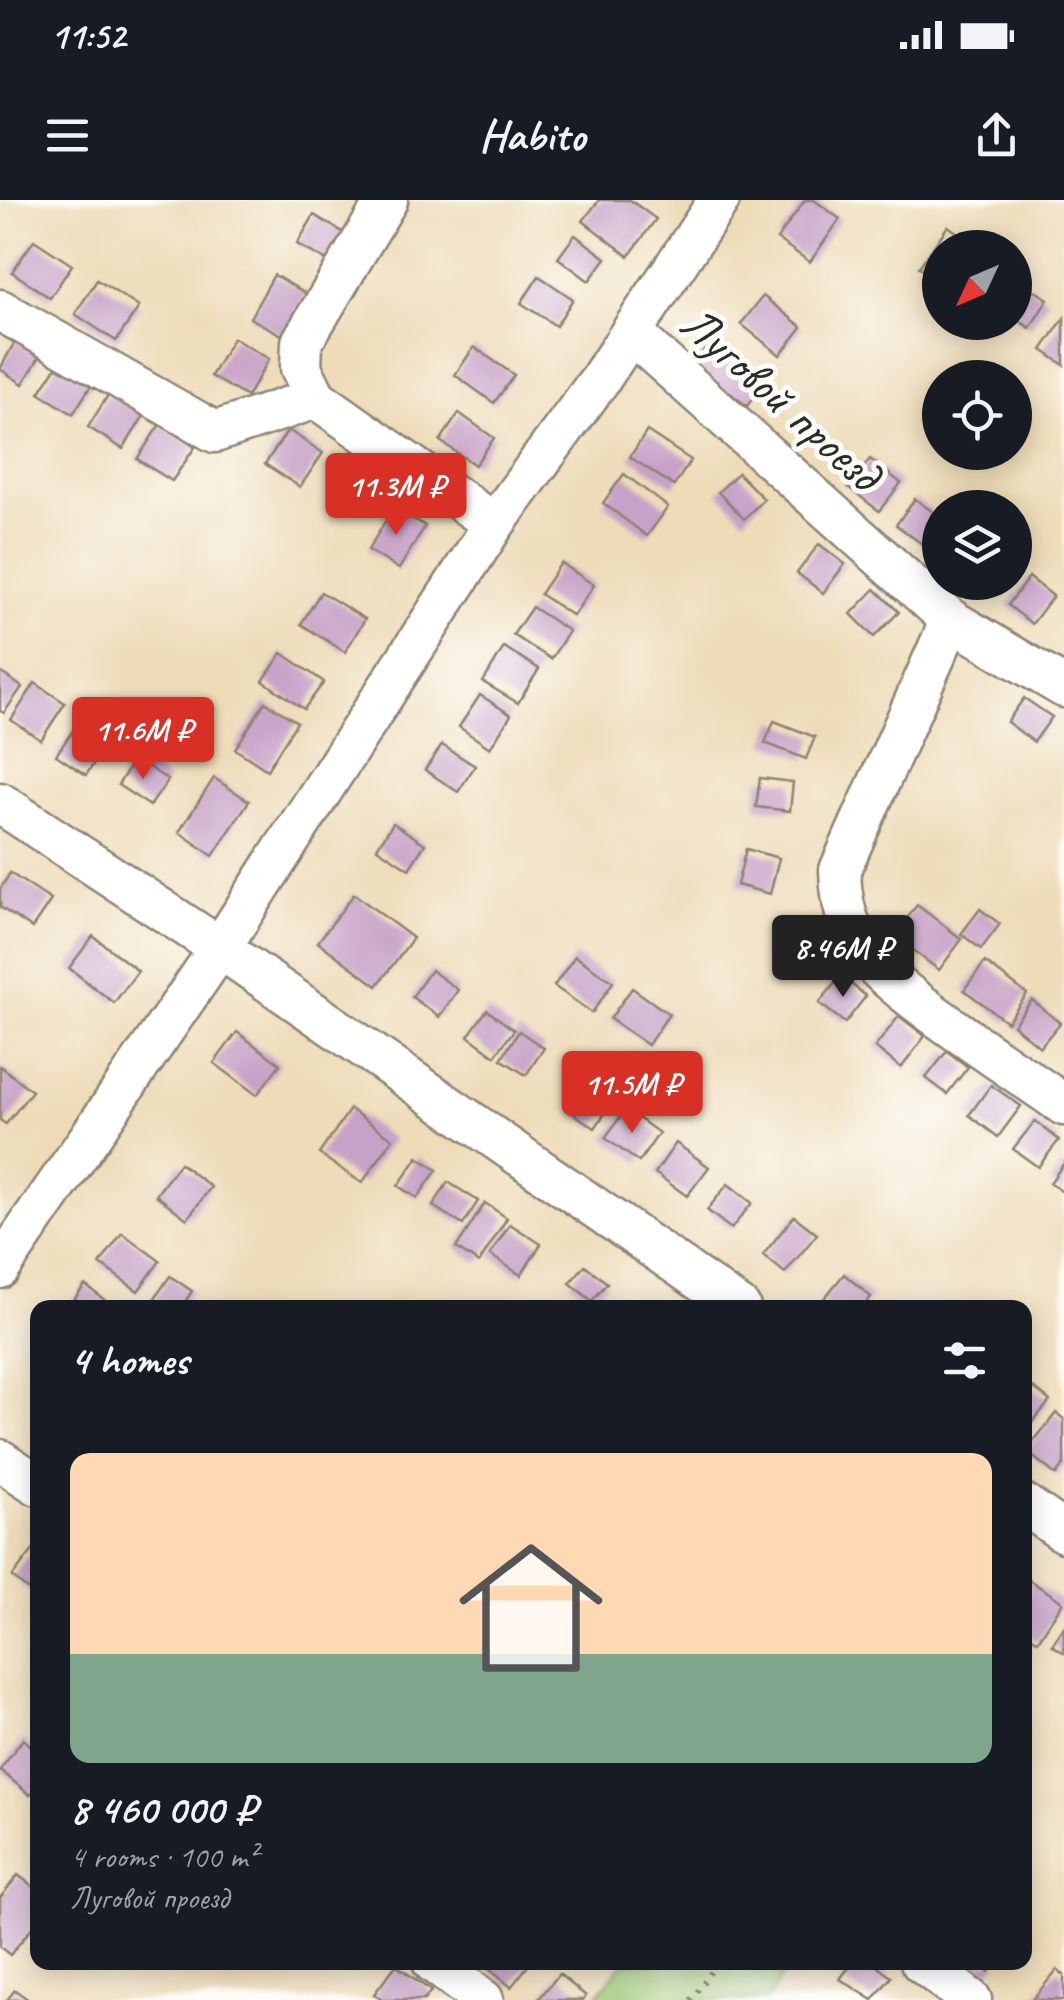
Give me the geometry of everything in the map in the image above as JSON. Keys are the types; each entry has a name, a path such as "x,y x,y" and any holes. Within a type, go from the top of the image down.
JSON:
{"street":[{"path":"387,200 302,342 301,368 316,398 494,524"},
{"path":"0,1268 220,948 494,524 631,333 720,200"},
{"path":"0,310 215,432 316,398"},
{"name":"Луговой проезд","path":"631,333 951,620 1064,687"},
{"path":"951,620 840,870 842,908 864,954 897,984 1064,1105"},
{"path":"0,803 220,948 728,1300"},
{"path":"0,1460 30,1480"},
{"path":"1032,1510 1064,1532"},
{"path":"443,1970 483,2000"},
{"path":"932,1970 971,2000"}],"path":[{"path":"692,2000 713,1970"}],"green space":[{"path":"617,1970 786,1970 767,2000 594,2000"}],"building":[{"path":"599,200 630,200 656,219 629,256 583,221"},
{"path":"805,200 814,200 840,219 810,262 777,239"},
{"path":"314,215 344,233 327,261 297,244"},
{"path":"575,235 606,258 589,281 558,258"},
{"path":"34,240 72,265 50,298 12,272"},
{"path":"274,275 307,294 284,336 250,318"},
{"path":"539,276 573,299 556,326 521,303"},
{"path":"97,280 139,307 116,341 75,314"},
{"path":"1032,289 1048,299 1032,325"},
{"path":"763,296 802,327 780,355 741,324"},
{"path":"1064,318 1064,365 1042,350"},
{"path":"17,338 42,353 23,384 0,369"},
{"path":"233,338 269,359 247,397 211,376"},
{"path":"713,338 767,379 747,406 693,365"},
{"path":"474,347 514,375 494,403 455,375"},
{"path":"59,363 92,384 73,414 39,393"},
{"path":"110,392 145,414 123,449 88,427"},
{"path":"459,413 494,438 475,465 440,441"},
{"path":"160,424 195,447 172,481 137,459"},
{"path":"288,430 323,453 300,487 265,464"},
{"path":"647,431 691,460 674,486 630,457"},
{"path":"870,459 901,483 879,511 848,487"},
{"path":"738,473 764,499 744,519 718,492"},
{"path":"624,474 668,507 647,536 603,503"},
{"path":"915,499 922,504 922,544 896,525"},
{"path":"394,507 425,526 399,569 368,550"},
{"path":"819,544 845,564 823,593 797,573"},
{"path":"561,563 594,585 573,616 540,594"},
{"path":"1032,579 1053,596 1032,624 1008,605 1012,600 1032,600"},
{"path":"875,589 899,612 874,637 851,614"},
{"path":"321,592 365,619 345,652 301,624"},
{"path":"532,607 569,631 551,659 513,635"},
{"path":"504,647 539,669 518,703 483,682"},
{"path":"282,653 324,682 304,709 263,681"},
{"path":"0,672 22,687 4,713 0,711"},
{"path":"35,683 65,703 41,740 11,720"},
{"path":"480,695 511,715 490,748 459,727"},
{"path":"1024,698 1052,717 1034,742 1007,722"},
{"path":"265,702 297,722 267,770 235,749"},
{"path":"774,721 815,737 806,759 765,743"},
{"path":"79,722 109,742 86,775 56,755"},
{"path":"442,745 475,766 458,792 425,770"},
{"path":"135,758 168,780 150,806 118,785"},
{"path":"214,778 249,801 213,856 179,832"},
{"path":"760,778 793,782 790,811 756,807"},
{"path":"393,823 425,844 409,869 377,848"},
{"path":"746,849 779,858 770,894 737,885"},
{"path":"10,873 51,900 32,928 0,907 0,889"},
{"path":"354,894 413,938 377,986 318,942"},
{"path":"917,905 962,939 939,970 894,936"},
{"path":"980,909 1000,924 981,949 961,934"},
{"path":"93,936 138,971 114,1003 69,968"},
{"path":"575,956 613,982 592,1013 554,986"},
{"path":"985,962 1027,994 1007,1022 964,990"},
{"path":"431,970 458,990 439,1017 412,997"},
{"path":"841,976 866,996 845,1023 819,1003"},
{"path":"632,988 669,1014 648,1045 610,1019"},
{"path":"1032,1000 1060,1023 1040,1047 1013,1025"},
{"path":"487,1010 514,1030 495,1056 468,1036"},
{"path":"899,1016 925,1036 901,1068 875,1047"},
{"path":"519,1031 544,1048 526,1075 501,1059"},
{"path":"237,1032 280,1064 257,1095 214,1063"},
{"path":"947,1051 968,1067 947,1094 926,1078"},
{"path":"0,1066 32,1091 6,1124 0,1120"},
{"path":"593,1081 616,1097 595,1128 571,1112"},
{"path":"991,1085 1021,1106 998,1137 969,1115"},
{"path":"350,1109 393,1139 362,1183 319,1154"},
{"path":"626,1109 659,1133 639,1162 605,1138"},
{"path":"1035,1121 1059,1140 1038,1167 1013,1149"},
{"path":"676,1143 709,1167 687,1196 655,1173"},
{"path":"418,1157 437,1170 417,1198 398,1186"},
{"path":"180,1163 211,1187 187,1219 156,1195"},
{"path":"1064,1163 1064,1193 1050,1183"},
{"path":"448,1182 478,1201 463,1225 433,1206"},
{"path":"728,1184 752,1203 731,1229 707,1210"},
{"path":"485,1203 507,1218 479,1263 456,1248"},
{"path":"794,1216 817,1234 785,1273 763,1255"},
{"path":"510,1224 541,1244 521,1275 490,1255"},
{"path":"122,1233 160,1261 138,1291 100,1264"},
{"path":"585,1265 607,1283 591,1300 570,1283"},
{"path":"844,1274 871,1297 869,1300 823,1300"},
{"path":"170,1276 192,1291 186,1300 153,1300"},
{"path":"85,1285 105,1300 74,1300"},
{"path":"1032,1386 1050,1401 1032,1423"},
{"path":"1056,1413 1064,1419 1064,1464 1056,1475 1032,1456 1032,1443"},
{"path":"30,1554 30,1591 12,1577"},
{"path":"1032,1582 1063,1602 1038,1641 1032,1637"},
{"path":"1064,1627 1064,1653 1052,1645"},
{"path":"23,1739 30,1745 30,1795 0,1770"},
{"path":"18,1875 30,1884 30,1930 10,1955 0,1947 0,1898"},
{"path":"392,1970 403,1970 431,1991 424,2000 382,2000 374,1994"},
{"path":"491,1970 525,1970 511,1987"},
{"path":"847,1970 882,1970 891,1977 873,2000 840,1979"},
{"path":"1057,1970 1064,1975 1064,2000 1032,2000"},
{"path":"559,1974 586,1996 583,2000 538,2000"},
{"path":"15,1990 29,2000 7,2000"}]}
